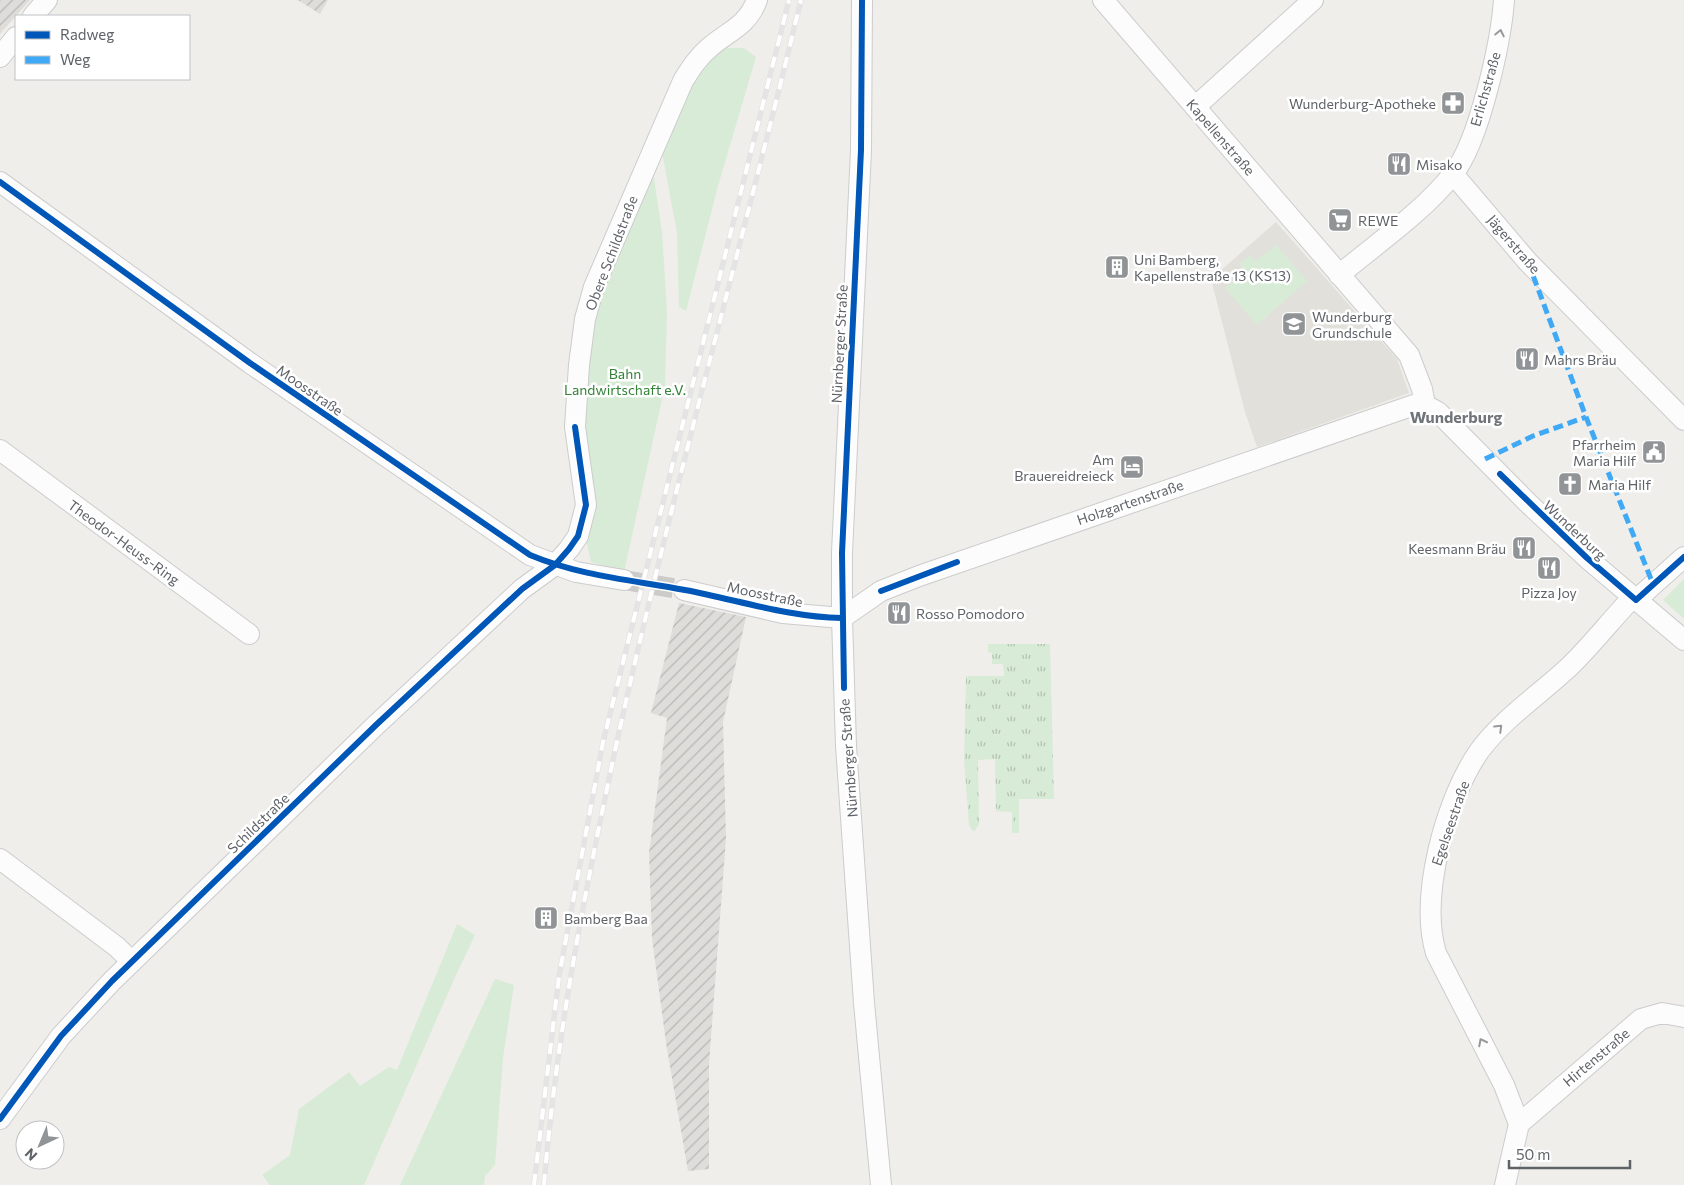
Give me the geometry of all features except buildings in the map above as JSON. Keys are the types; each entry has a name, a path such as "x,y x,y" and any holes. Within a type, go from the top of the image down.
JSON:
{"street":[{"path":"34,15 46,0"},
{"name":"Obere Schildstraße","path":"555,565 578,536 584,519 586,505 579,458 576,418 585,319 594,287 672,104 696,60 711,46 734,32 746,18 756,0"},
{"name":"Nürnberger Straße","path":"862,0 860,150 842,553 842,618 846,746 862,984 881,1185"},
{"name":"Kapellenstraße","path":"1103,0 1339,275"},
{"path":"1195,107 1313,0"},
{"name":"Erlichstraße","path":"1453,174 1464,158 1472,137 1502,27 1504,0"},
{"path":"0,57 15,38"},
{"path":"1425,405 1410,355 1339,275 1422,205 1453,174"},
{"name":"Jägerstraße","path":"1453,174 1548,283 1684,420"},
{"name":"Moosstraße","path":"0,182 300,398 530,555 555,565 624,580"},
{"name":"Holzgartenstraße","path":"842,618 881,591 948,565 1406,408 1425,405"},
{"name":"Wunderburg","path":"1425,405 1438,412 1528,503 1586,558 1684,640"},
{"name":"Theodor-Heuss-Ring","path":"0,450 249,634"},
{"name":"Egelseestraße","path":"1519,1124 1504,1085 1436,953 1433,942 1432,904 1436,857 1461,786 1480,751 1501,726 1570,666 1635,599 1684,557"},
{"name":"Schildstraße","path":"0,1119 61,1036 132,962 522,589 555,565"},
{"name":"Moosstraße","path":"684,590 783,613 842,618"},
{"path":"0,859 117,948 132,962"},
{"name":"Hirtenstraße","path":"1519,1124 1551,1094 1641,1019 1662,1014 1684,1017"},
{"path":"1505,1185 1519,1124"}],"shaded area":[{"path":"0,0 30,0 15,15 0,34"},
{"path":"298,0 328,0 320,14"},
{"name":"Wunderburg Grundschule","path":"1276,222 1397,359 1409,393 1257,447 1245,412 1211,279"},
{"path":"679,603 746,617 723,722 726,838 709,1064 709,1169 688,1171 666,1043 652,938 649,853 667,718 651,713"}],"green space":[{"path":"727,48 744,48 756,57 718,186 686,311 679,307 677,233 661,147 693,75 709,56"},
{"name":"Bahn Landwirtschaft e.V.","path":"652,165 662,232 667,311 665,386 624,572 591,562 586,540 583,435 591,316"},
{"path":"1276,245 1307,281 1257,325 1225,288 1245,272 1239,264 1250,255 1256,261"},
{"path":"1684,579 1684,619 1663,600"},
{"path":"988,644 1050,644 1054,799 1019,799 1019,833 1012,833 1012,812 996,811 995,759 978,760 979,824 975,831 969,825 964,760 966,676 1004,676 1003,664 992,664 992,653 988,652"},
{"path":"457,924 475,935 364,1185 270,1185 262,1175 290,1155 299,1109 349,1072 360,1086 389,1067 397,1070"},
{"path":"495,979 514,985 503,1058 495,1165 485,1176 484,1185 400,1185"}],"tunnel":[{"path":"624,580 684,590"}],"railway":[{"path":"534,1185 559,976 603,742 789,0"},
{"path":"544,1185 556,1074 573,964 616,746 683,466 801,0"}],"marked path":[{"path":"1528,262 1586,417 1653,584"},
{"path":"1485,459 1533,436 1586,417"}],"cycle path":[{"path":"844,688 842,553 861,150 862,0"},
{"path":"0,182 250,363 530,555 568,568 606,577 685,590 802,615 842,618"},
{"path":"0,1119 61,1036 112,981 376,725 522,589 555,565 569,549 578,536 586,505 575,427"},
{"path":"1500,474 1587,558 1636,600 1684,557"},
{"path":"881,591 957,562"}],"place":[{"name":"Wunderburg-Apotheke","path":"1453,103"},
{"name":"Misako","path":"1399,164"},
{"name":"REWE","path":"1340,220"},
{"name":"Uni Bamberg, Kapellenstraße 13 (KS13)","path":"1117,267"},
{"name":"Wunderburg Grundschule","path":"1294,324"},
{"name":"Mahrs Bräu","path":"1527,359"},
{"name":"Pfarrheim Maria Hilf","path":"1654,452"},
{"name":"Am Brauereidreieck","path":"1132,467"},
{"name":"Maria Hilf","path":"1570,484"},
{"name":"Keesmann Bräu","path":"1524,548"},
{"name":"Pizza Joy","path":"1549,568"},
{"name":"Rosso Pomodoro","path":"899,613"},
{"name":"Bamberg Baa","path":"546,918"}],"district":[{"name":"Wunderburg","path":"1456,416"}]}
